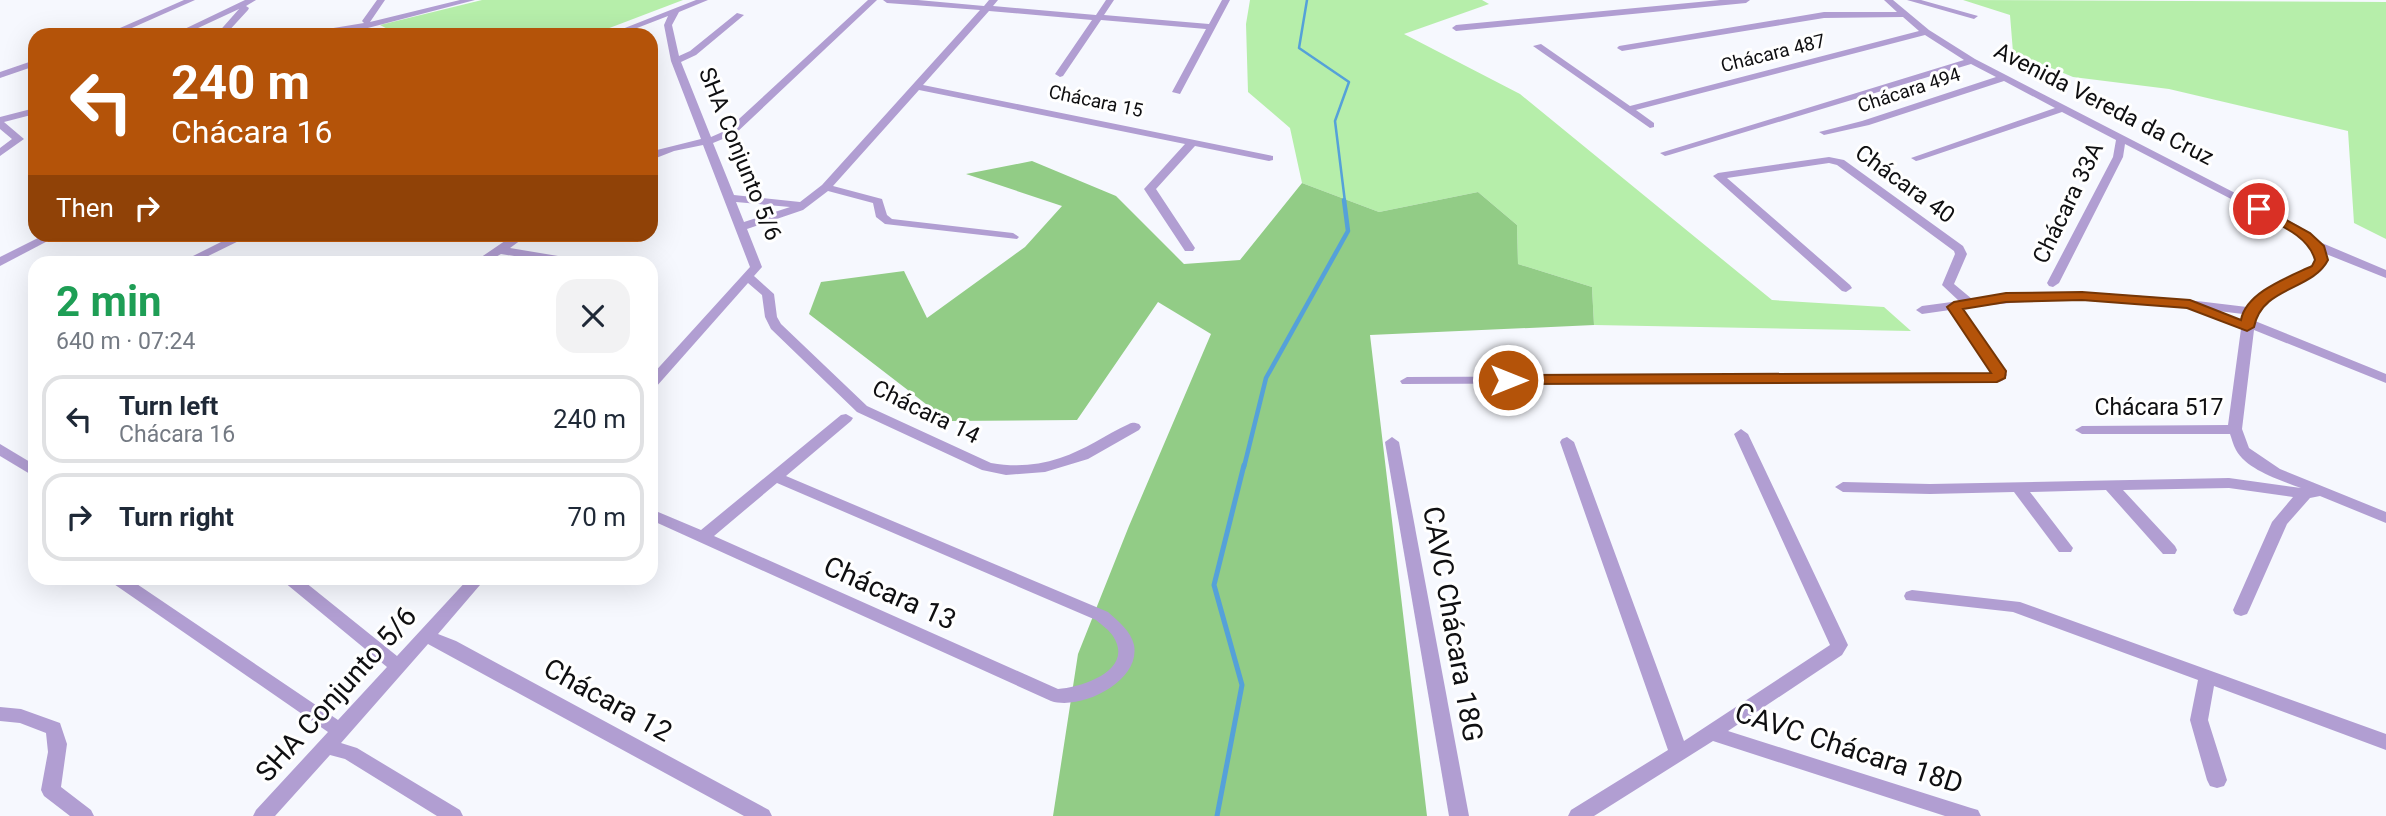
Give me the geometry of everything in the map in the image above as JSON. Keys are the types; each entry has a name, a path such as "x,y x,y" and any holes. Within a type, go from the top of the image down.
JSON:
{"street":[{"path":"125,28 191,0"},
{"path":"365,23 381,0"},
{"path":"342,28 471,0"},
{"path":"630,28 704,0"},
{"path":"658,146 722,137 743,122 873,0"},
{"path":"887,0 990,4 1211,27"},
{"name":"Chácara 15","path":"1060,74 1110,0"},
{"name":"Chácara 15","path":"1177,92 1226,0"},
{"path":"1456,28 1746,0"},
{"name":"Avenida Vereda da Cruz","path":"1888,0 1926,32 1972,61 2295,228 2318,246 2386,274"},
{"path":"1911,0 1974,16"},
{"path":"192,28 250,2"},
{"path":"226,28 250,2"},
{"path":"739,223 805,205 826,187 990,4"},
{"path":"641,24 668,29 669,21 676,10"},
{"path":"676,61 693,53 740,15"},
{"path":"1622,48 1824,15 1903,15"},
{"path":"365,23 373,28"},
{"name":"SHA Conjunto 5/6","path":"668,29 676,61 756,262 749,278"},
{"name":"Chácara 487","path":"1628,108 1926,32"},
{"path":"1538,46 1650,125"},
{"path":"1665,153 1972,61"},
{"path":"0,75 28,65"},
{"name":"Chácara 494","path":"1824,132 1866,123 2004,78"},
{"name":"Chácara 15","path":"915,86 1269,158"},
{"path":"1916,158 2063,108"},
{"path":"0,122 28,113"},
{"path":"0,122 19,139 0,153"},
{"path":"658,154 706,139"},
{"name":"Chácara 33A","path":"2053,284 2118,157 2121,139"},
{"path":"1189,248 1150,189 1193,142"},
{"name":"Chácara 40","path":"1846,288 1718,176 1829,160 1840,162 1958,249 1961,254 1948,285 1970,304"},
{"path":"826,187 878,201 882,217 889,222 1013,237"},
{"path":"729,198 805,205"},
{"path":"0,262 40,242"},
{"path":"200,256 231,242"},
{"path":"490,256 512,242"},
{"path":"2318,246 2322,260 2317,268 2271,293 2248,321 2235,429 2243,450 2256,461 2386,518"},
{"path":"499,250 534,256"},
{"path":"658,376 749,278"},
{"name":"Chácara 14","path":"749,278 768,294 776,326 855,403 987,467 1006,471 1054,466 1095,450 1134,427"},
{"path":"1922,310 2006,298 2056,296 2190,304 2248,321 2386,379"},
{"path":"1407,380 1997,378 2000,375 1998,371 1954,307"},
{"path":"702,538 845,418"},
{"name":"Chácara 517","path":"2082,430 2235,429"},
{"path":"1578,816 1678,751 1711,733 1836,650 1839,645 1741,434"},
{"name":"CAVC Chácara 18G","path":"1392,442 1459,816"},
{"path":"1567,442 1678,751"},
{"path":"0,449 28,467"},
{"name":"Chácara 13","path":"658,517 1057,696 1080,696 1098,689 1114,677 1126,659 1126,643 1114,624 1081,606 776,477"},
{"path":"1843,487 2019,488 2237,483 2305,494 2323,492"},
{"path":"2110,487 2169,550"},
{"path":"2019,488 2065,548"},
{"path":"2241,610 2280,522 2305,494"},
{"path":"127,585 340,730"},
{"path":"299,585 397,666"},
{"name":"SHA Conjunto 5/6","path":"263,816 472,585"},
{"path":"1912,596 2014,606 2207,679 2386,742"},
{"name":"Chácara 12","path":"426,636 450,646 762,816"},
{"path":"2207,679 2199,720 2217,780"},
{"path":"0,714 21,716 54,728 60,743 51,777 51,790 84,816"},
{"name":"CAVC Chácara 18D","path":"1711,733 1970,816"},
{"path":"326,746 350,753 453,816"}],"green space":[{"path":"482,0 683,0 609,28 386,28 380,25"},
{"path":"1250,0 1482,0 1489,4 1404,34 1520,94 1772,300 1884,307 1911,331 1594,325 1592,287 1518,264 1517,225 1478,192 1379,212 1302,183 1290,128 1248,92 1246,24"},
{"path":"1963,0 2386,2 2386,239 2354,223 2348,131 2169,89 2073,77 2013,52 2010,15"},
{"path":"1032,161 1116,196 1184,264 1240,260 1302,183 1379,212 1478,192 1517,225 1518,264 1592,287 1594,325 1370,335 1427,816 1053,816 1078,654 1211,334 1158,302 1077,420 948,421 809,314 821,282 904,271 927,318 1025,247 1062,206 966,174"}],"waterway":[{"path":"1307,0 1299,48 1349,82 1335,121 1345,202"},
{"path":"1244,467 1266,378 1348,231 1344,200"},
{"path":"1217,816 1242,685 1214,585 1244,465"}],"route":[{"path":"1508,380 1997,378 2000,375 1998,371 1954,307 2006,298 2082,296 2190,304 2247,327 2250,311 2271,293 2317,268 2322,260 2318,246 2306,235 2259,209"}]}
